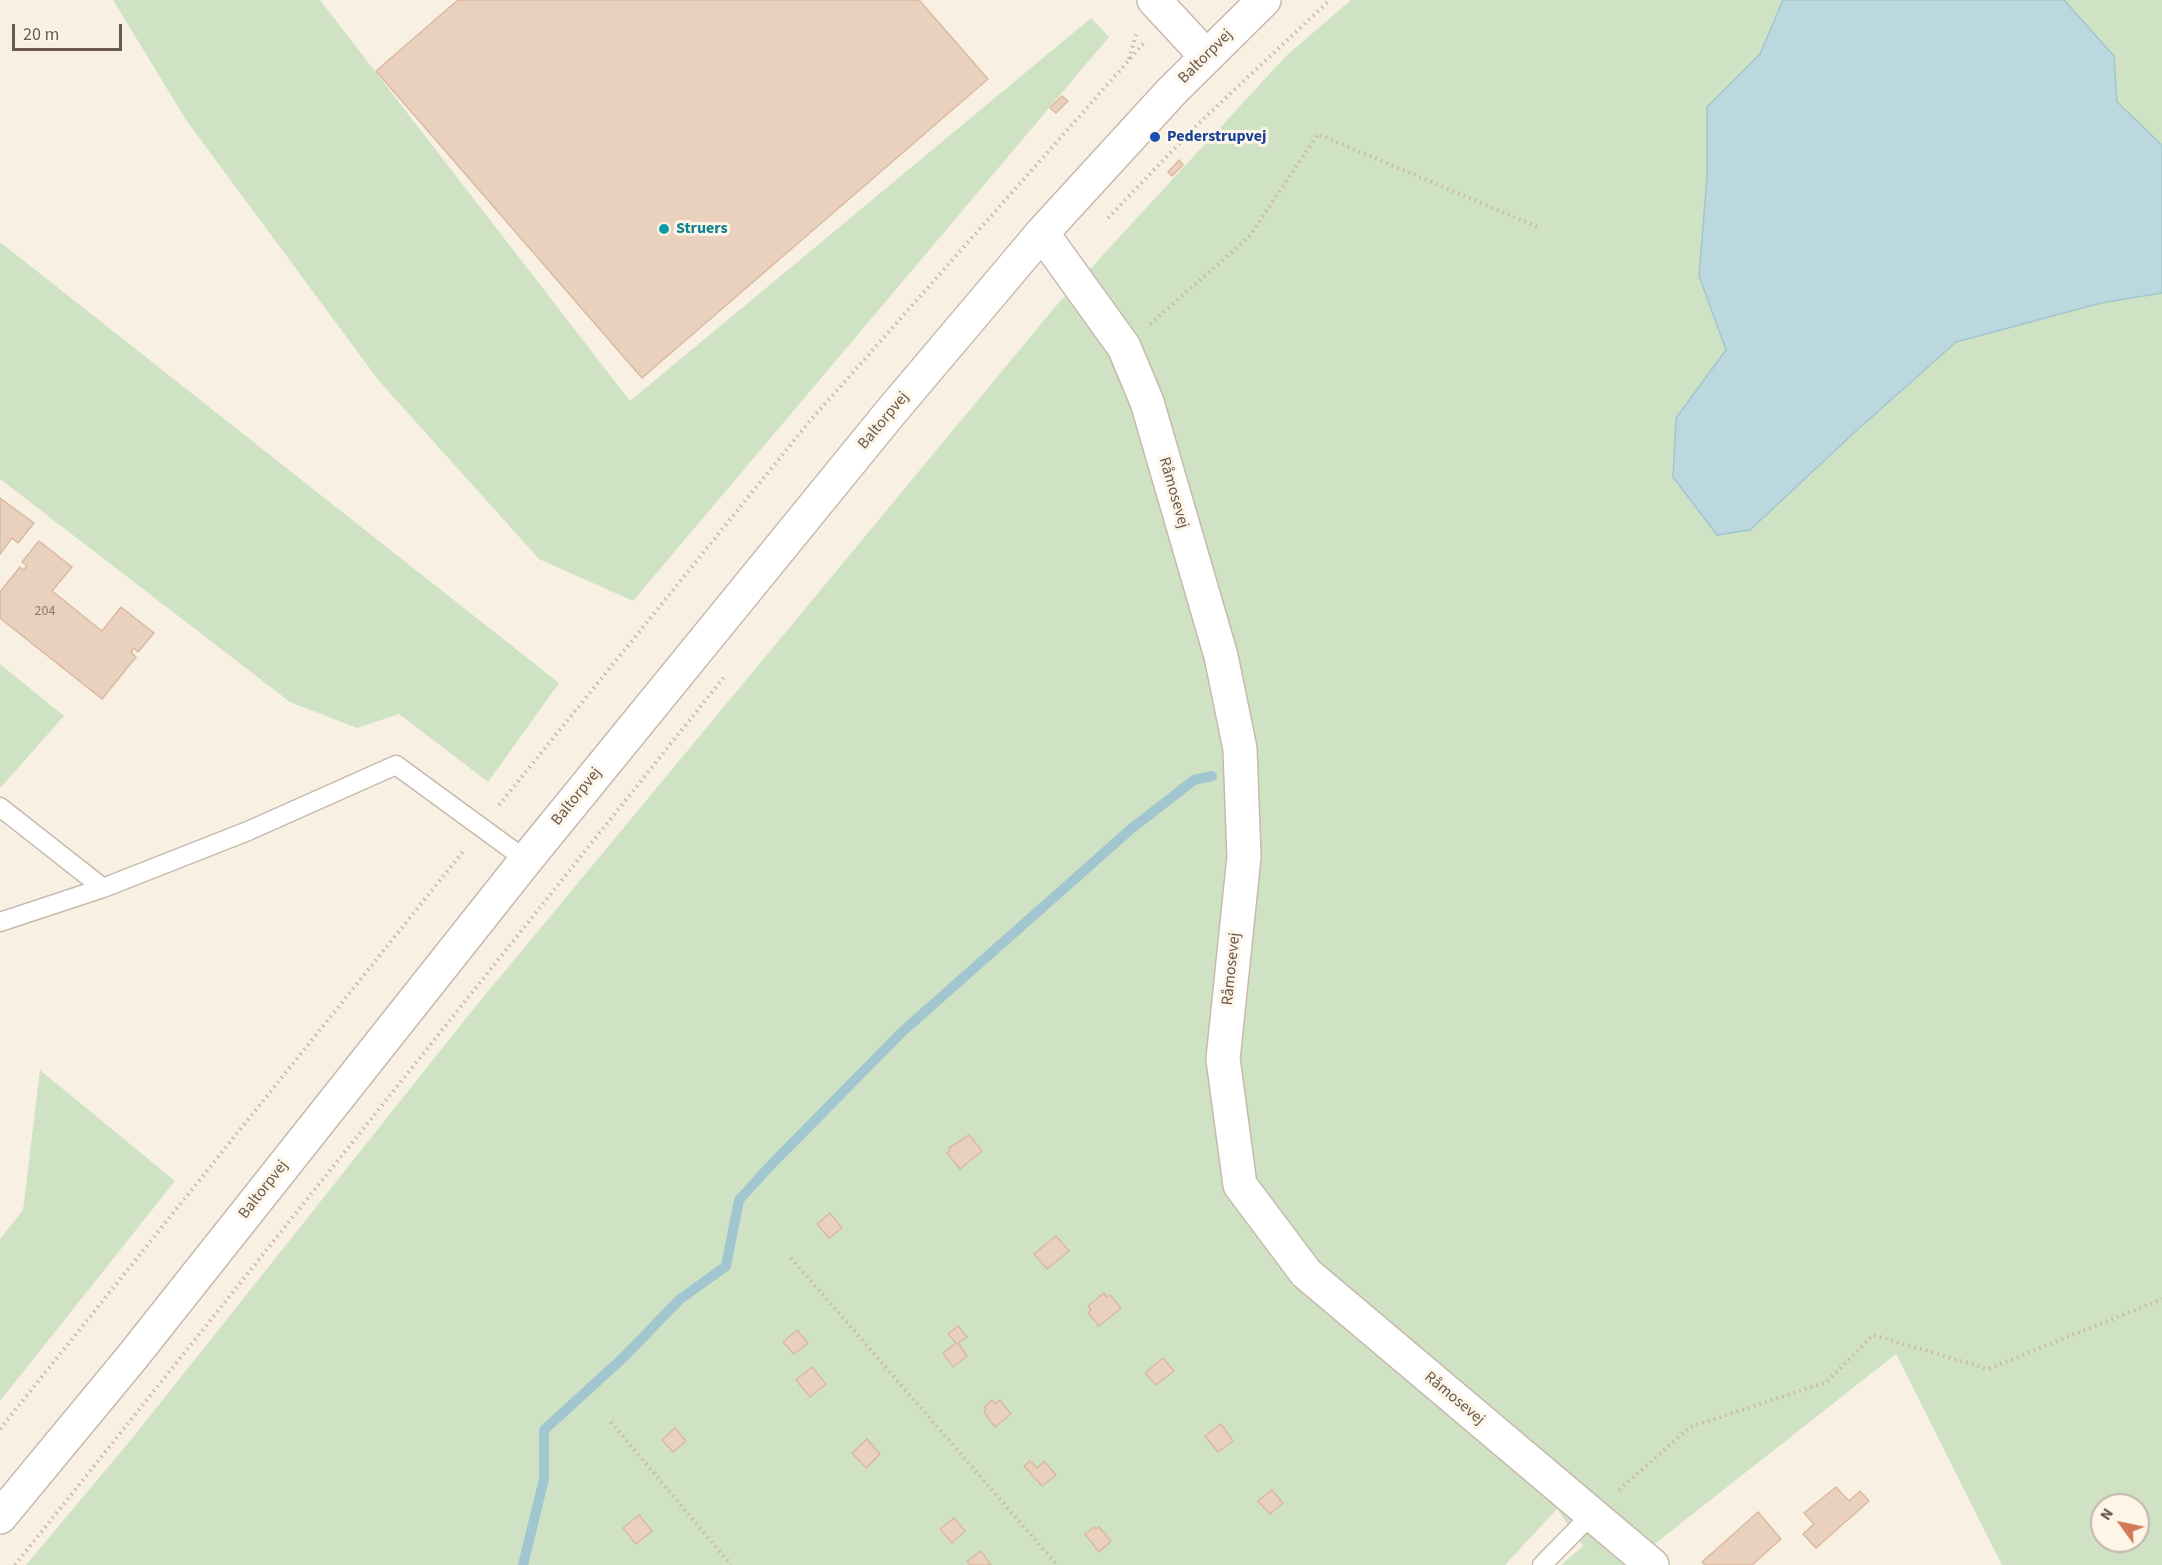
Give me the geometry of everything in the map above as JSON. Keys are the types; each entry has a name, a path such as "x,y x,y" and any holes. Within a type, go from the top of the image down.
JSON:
{"street":[{"name":"Baltorpvej","path":"0,1517 133,1356 526,860 890,413 1042,233 1172,91 1264,0"},
{"path":"1161,7 1206,56"},
{"name":"Råmosevej","path":"1042,233 1124,346 1147,402 1221,656 1240,749 1244,857 1223,1059 1240,1185 1306,1273 1652,1565"}],"lane":[{"path":"0,922 103,888 248,831 396,765 526,860"},
{"path":"0,807 103,888"},
{"path":"1542,1565 1591,1515"}],"path":[{"path":"1106,220 1197,125 1330,0"},
{"path":"998,208 1161,7"},
{"path":"1124,346 1249,237 1318,134 1540,228"},
{"path":"15,1565 726,674"},
{"path":"791,1258 1057,1565"},
{"path":"1591,1515 1690,1427 1827,1382 1873,1335 1988,1369 2162,1299"},
{"path":"611,1422 731,1565"}],"green space":[{"path":"113,0 320,0 630,401 1091,18 1109,37 633,601 539,559 379,381 186,120"},
{"path":"1351,0 2162,0 2162,1565 2002,1565 1896,1354 1628,1565 1561,1565 1583,1546 1557,1509 1505,1565 26,1565 134,1436 471,1012 1055,307 1286,56"},
{"path":"0,242 559,683 488,782 399,714 357,728 290,702 0,479"},
{"path":"0,664 64,716 1,787 0,786"},
{"path":"40,1070 175,1181 0,1401 0,1239 23,1210"}],"water":[{"path":"1783,0 2064,0 2114,56 2117,102 2162,145 2162,293 2101,303 1956,342 1750,530 1717,535 1673,477 1676,418 1726,350 1699,276 1707,177 1707,107 1760,54"}],"building":[{"name":"Struers","path":"458,0 919,0 988,79 642,378 376,71"},
{"path":"1062,96 1068,101 1056,113 1050,108"},
{"path":"1179,160 1183,165 1172,176 1168,172"},
{"path":"0,498 34,523 18,543 12,538 0,554"},
{"path":"39,541 72,567 52,591 102,631 121,607 154,633 138,652 134,648 131,652 136,657 102,699 0,618 0,592 20,567 23,570 27,566 22,562"},
{"path":"969,1135 982,1151 960,1169 947,1153 949,1148"},
{"path":"830,1213 842,1228 829,1238 817,1224"},
{"path":"1056,1236 1069,1251 1047,1269 1034,1254"},
{"path":"1104,1293 1107,1297 1110,1295 1121,1308 1099,1326 1088,1313 1091,1310 1088,1306"},
{"path":"958,1326 967,1337 958,1343 967,1356 953,1367 943,1353 956,1343 948,1334"},
{"path":"797,1330 808,1343 794,1354 783,1342"},
{"path":"1163,1358 1174,1371 1156,1385 1145,1373"},
{"path":"812,1367 826,1384 810,1397 796,1380"},
{"path":"992,1400 995,1404 1000,1400 1011,1414 995,1427 984,1412 986,1410 984,1407"},
{"path":"1221,1424 1233,1441 1218,1452 1205,1436"},
{"path":"675,1428 686,1441 673,1452 662,1440"},
{"path":"867,1439 880,1454 866,1468 852,1453"},
{"path":"1030,1461 1037,1468 1044,1461 1056,1475 1042,1486 1024,1466"},
{"path":"1836,1487 1849,1501 1860,1491 1869,1501 1816,1548 1803,1534 1814,1524 1804,1513"},
{"path":"1272,1490 1283,1503 1270,1514 1258,1501"},
{"path":"1758,1512 1781,1539 1752,1565 1705,1565 1702,1562"},
{"path":"639,1515 652,1531 636,1544 623,1528"},
{"path":"954,1518 965,1531 952,1543 940,1529"},
{"path":"1094,1527 1096,1529 1099,1527 1111,1541 1099,1552 1085,1534"},
{"path":"981,1551 991,1565 970,1565 967,1561"}],"waterway":[{"path":"523,1565 544,1479 544,1430 625,1356 679,1300 726,1266 739,1200 902,1032 1131,829 1194,780 1212,776"}],"place":[{"name":"Pederstrupvej","path":"1155,137"},
{"name":"Struers","path":"664,229"}]}
